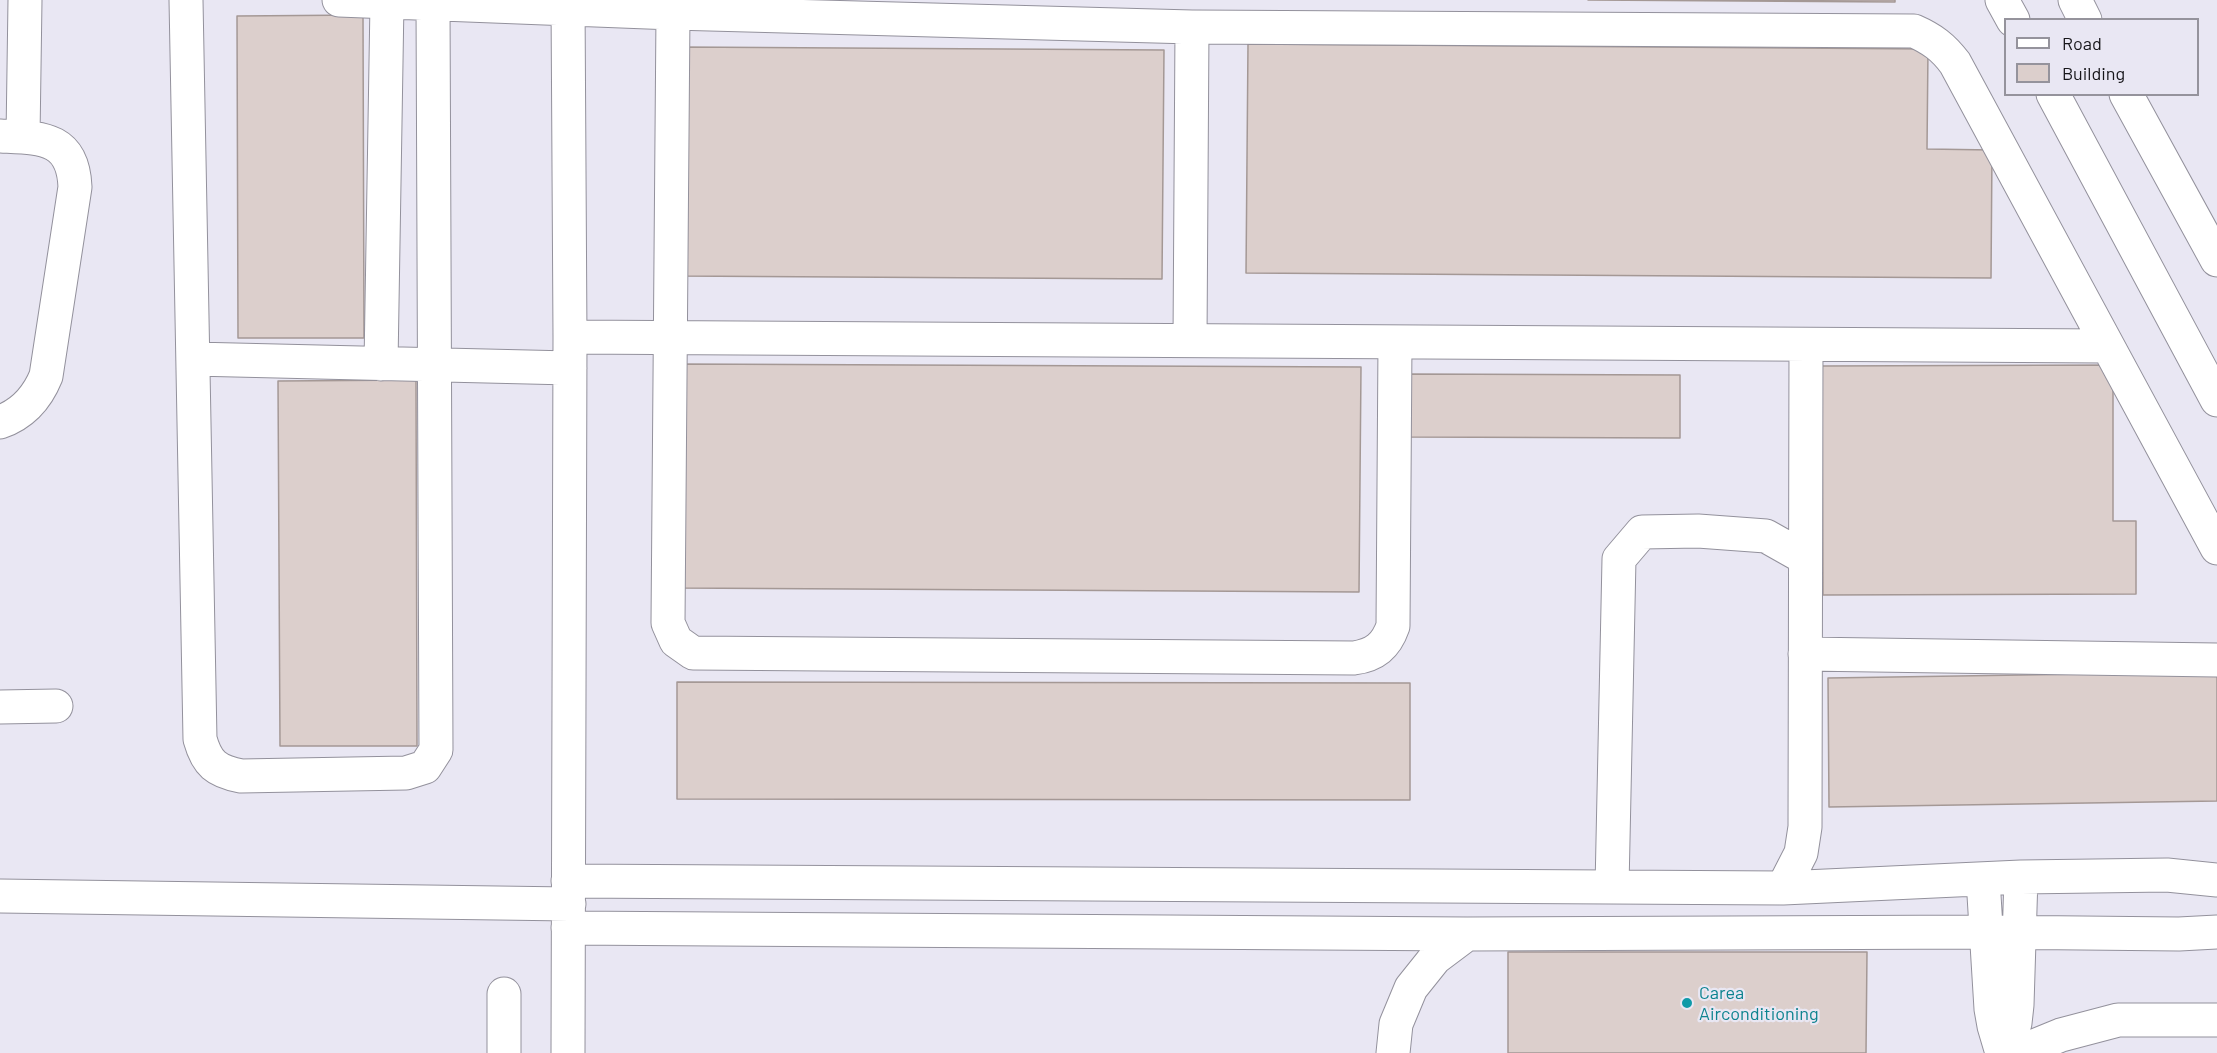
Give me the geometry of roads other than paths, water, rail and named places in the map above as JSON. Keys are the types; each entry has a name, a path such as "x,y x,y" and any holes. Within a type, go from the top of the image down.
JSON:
{"street":[{"path":"0,422 18,414 30,404 40,391 46,376 75,187 71,163 55,144 44,139 11,136 25,0"},
{"path":"186,0 200,739 204,753 213,765 226,773 241,776 406,773 425,766 436,750 433,3"},
{"path":"339,0 568,4 673,13 1192,27 1914,32 1930,38 1944,49 1954,63 2217,548"},
{"path":"2002,0 2012,18"},
{"path":"2075,0 2084,18"},
{"path":"381,364 387,2"},
{"path":"568,4 570,352 568,1053"},
{"path":"673,13 668,623 676,641 693,652 1365,657 1383,645 1393,626 1395,342"},
{"path":"1190,340 1192,27"},
{"path":"2054,96 2217,400"},
{"path":"2127,96 2217,260"},
{"path":"193,359 435,365 570,352 670,337 2107,346"},
{"path":"1783,888 1796,866 1804,840 1806,345"},
{"path":"1612,887 1619,559 1642,532 1698,531 1766,536 1805,558"},
{"path":"1805,654 2217,660"},
{"path":"0,707 56,706"},
{"path":"568,904 1612,887 1783,888 2021,877 2167,875 2217,880"},
{"path":"2004,1053 2015,1023 2017,1005 2021,877"},
{"path":"1983,879 1991,1009 1994,1026 2004,1053"},
{"path":"0,896 568,904 1467,934 1985,932 2179,934 2217,932"},
{"path":"1393,1053 1396,1024 1411,988 1435,958 1467,934"},
{"path":"504,994 504,1053"},
{"path":"2017,1053 2061,1035 2118,1020 2217,1020"}],"place":[{"name":"Carea Airconditioning","path":"1687,1003"}]}
